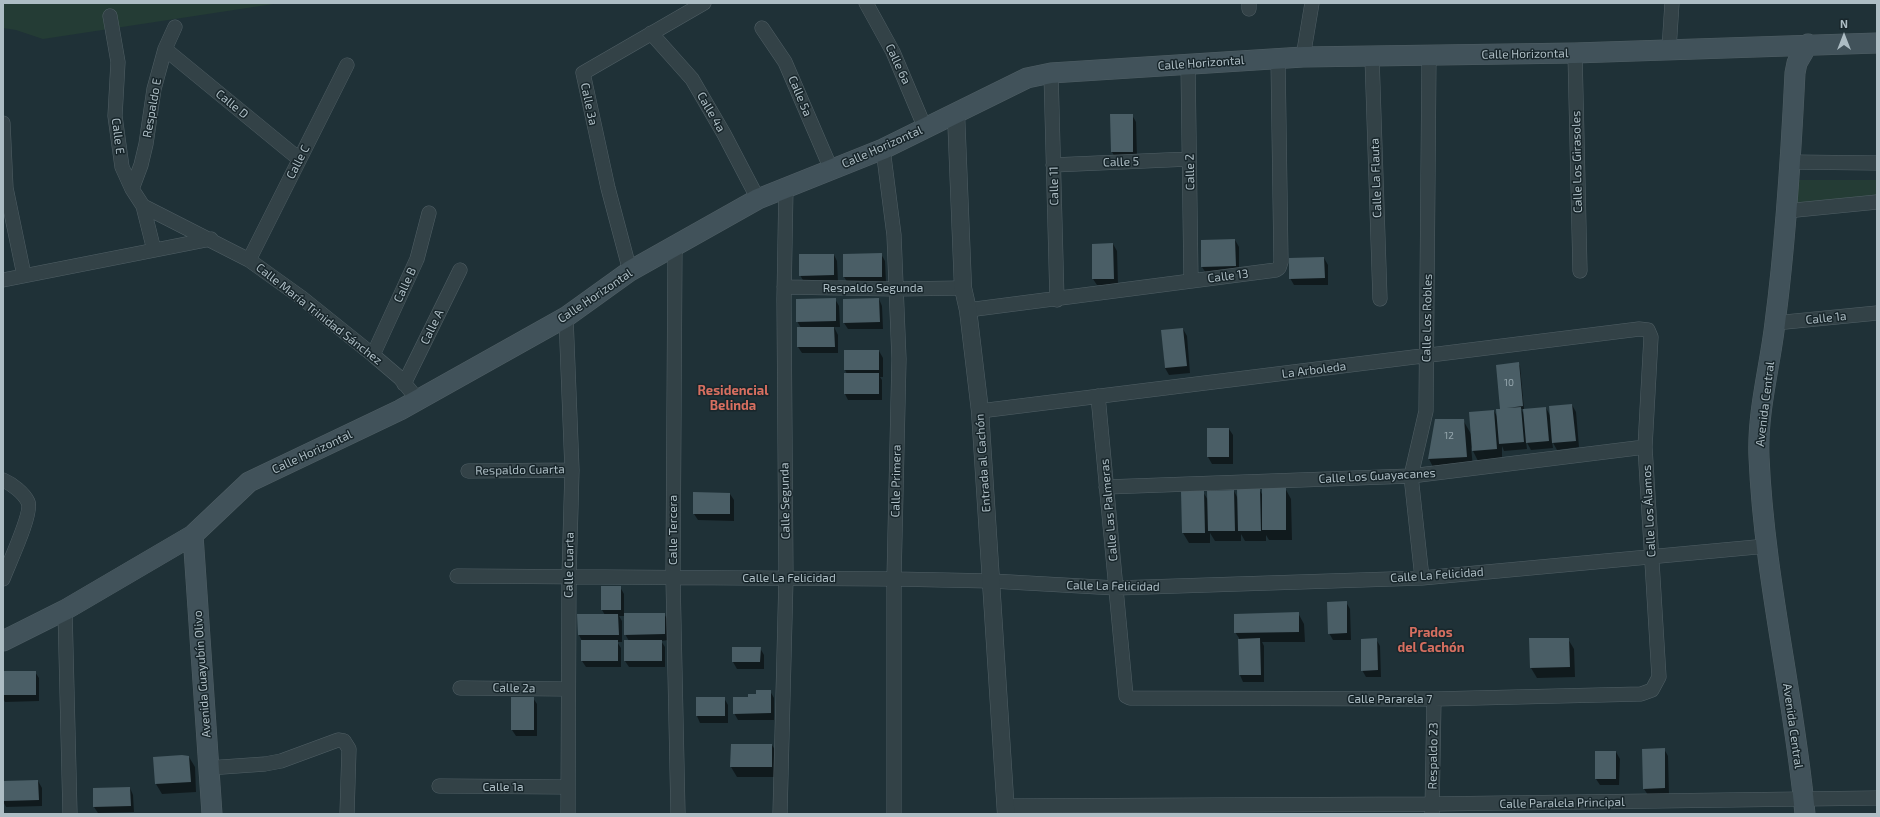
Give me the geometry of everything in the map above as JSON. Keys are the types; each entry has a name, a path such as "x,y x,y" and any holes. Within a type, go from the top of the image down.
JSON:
{"main road":[{"name":"Calle Horizontal","path":"3,641 65,610 193,534 249,482 400,410 566,317 630,271 758,200 786,187 882,149 1028,78 1051,73 1278,58 1429,56 1877,43"},
{"name":"Avenida Central","path":"1804,807 1768,546 1759,455 1761,418 1775,323 1786,211 1795,73 1797,62 1808,44"},
{"name":"Avenida Guayubín Olivo","path":"193,534 212,814"}],"street":[{"name":"Calle 3a","path":"630,271 608,188 583,73 704,3"},
{"name":"Calle 6a","path":"866,3 893,52 925,128"},
{"path":"1303,57 1312,3"},
{"path":"1669,49 1672,3"},
{"name":"Calle E","path":"110,16 118,62 115,116 122,167 132,189 143,206 154,250"},
{"name":"Respaldo E","path":"132,189 141,165 154,89 165,49 175,27"},
{"name":"Calle 5a","path":"762,28 785,62 831,169"},
{"name":"Calle 4a","path":"651,33 692,79 724,134 758,200"},
{"name":"Calle D","path":"165,49 299,159"},
{"name":"Calle Los Girasoles","path":"1575,52 1580,271"},
{"name":"Calle Los Robles","path":"1422,578 1411,476 1426,411 1429,56"},
{"name":"Calle La Flauta","path":"1372,57 1380,299"},
{"name":"Calle 13","path":"968,310 1057,300 1191,280 1276,270 1279,268 1282,262 1278,58"},
{"name":"Calle 2","path":"1188,64 1191,280"},
{"name":"Calle C","path":"249,260 347,65"},
{"name":"Calle 11","path":"1051,73 1057,300"},
{"name":"Entrada al Cachón","path":"956,113 962,288 968,310 980,412 1006,810"},
{"path":"3,123 6,188 24,275"},
{"name":"Calle Primera","path":"882,149 894,235 899,359 894,579 894,814"},
{"name":"Calle 5","path":"1054,165 1189,159"},
{"path":"1790,162 1877,163"},
{"name":"Calle Segunda","path":"780,814 786,578 784,287 786,187"},
{"path":"1786,211 1877,202"},
{"name":"Calle María Trinidad Sánchez","path":"143,206 211,239 249,260 302,298 373,355 400,378 418,400"},
{"name":"Calle B","path":"373,355 417,258 429,213"},
{"path":"3,280 211,239"},
{"name":"Calle Tercera","path":"675,246 673,578 678,814"},
{"name":"Calle A","path":"404,384 460,270"},
{"name":"Respaldo Segunda","path":"784,287 896,289 962,288"},
{"name":"Calle 1a","path":"1775,323 1877,313"},
{"name":"Calle Cuarta","path":"566,317 572,470 569,577 568,814"},
{"name":"La Arboleda","path":"980,412 1639,328 1648,330"},
{"name":"Calle Los Álamos","path":"1648,330 1651,337 1645,447 1659,677 1652,690"},
{"name":"Calle Las Palmeras","path":"1098,396 1126,696"},
{"name":"Calle Los Guayacanes","path":"1106,486 1411,476 1645,447"},
{"name":"Respaldo Cuarta","path":"468,471 572,470"},
{"path":"3,480 22,492 29,504 28,516 3,579"},
{"name":"Calle La Felicidad","path":"457,576 894,579 992,581 1116,588 1422,578 1651,555 1768,546"},
{"path":"65,610 70,814"},
{"name":"Calle 2a","path":"460,688 568,689"},
{"name":"Calle Pararela 7","path":"1126,696 1138,698 1434,699 1641,694 1652,690"},
{"name":"Respaldo 23","path":"1432,809 1434,699"},
{"path":"208,768 265,764 281,761 338,740 344,741 349,749 347,814"},
{"name":"Calle 1a","path":"439,786 568,787"},
{"name":"Calle Paralela Principal","path":"1006,810 1804,807 1877,798"}],"green space":[{"path":"3,3 280,3 43,39 16,30 3,28"},
{"path":"1798,180 1877,180 1877,207 1794,215"}],"building":[{"path":"1110,114 1133,114 1133,152 1111,152"},
{"path":"1235,239 1236,266 1201,267 1201,240"},
{"path":"1113,243 1114,279 1092,279 1092,244"},
{"path":"882,253 882,277 843,277 843,254"},
{"path":"799,254 834,254 834,275 799,276"},
{"path":"1324,257 1325,278 1289,279 1289,258"},
{"path":"836,298 836,321 796,322 796,299"},
{"path":"879,298 880,322 843,323 843,299"},
{"path":"797,327 834,327 835,347 797,347"},
{"path":"1183,328 1187,366 1165,368 1161,330"},
{"path":"844,350 879,350 879,370 844,370"},
{"path":"1519,362 1523,406 1507,408 1521,407 1524,442 1499,444 1496,409 1500,409 1496,365"},
{"path":"844,373 879,373 879,394 844,394"},
{"path":"1572,404 1576,441 1552,443 1549,406"},
{"path":"1546,407 1549,441 1526,443 1523,409"},
{"path":"1494,410 1497,449 1472,451 1469,412"},
{"path":"1435,419 1464,419 1467,457 1428,459"},
{"path":"1207,428 1229,428 1229,457 1207,457"},
{"path":"1286,487 1286,530 1262,530 1262,488"},
{"path":"1260,488 1261,531 1238,531 1237,489"},
{"path":"1234,490 1235,531 1208,531 1207,491"},
{"path":"1181,491 1204,491 1205,533 1182,533"},
{"path":"693,492 730,493 730,514 693,514"},
{"path":"601,586 621,586 621,610 601,610"},
{"path":"1347,601 1347,633 1328,634 1327,602"},
{"path":"1299,612 1299,632 1234,633 1234,614"},
{"path":"624,613 665,613 665,634 624,635"},
{"path":"577,614 618,614 619,635 578,635"},
{"path":"1260,638 1261,675 1239,675 1238,639"},
{"path":"1377,638 1378,670 1361,671 1361,639"},
{"path":"1529,638 1569,638 1570,667 1530,668"},
{"path":"581,640 618,640 618,661 581,661"},
{"path":"624,640 662,640 662,661 624,661"},
{"path":"732,647 761,647 760,662 732,662"},
{"path":"3,671 36,671 36,695 3,695"},
{"path":"756,690 771,690 771,713 733,714 733,697 748,697 748,694 756,694"},
{"path":"511,697 534,697 534,730 511,730"},
{"path":"696,697 725,697 725,716 696,716"},
{"path":"731,744 772,744 772,767 730,767"},
{"path":"1665,748 1665,788 1643,789 1642,749"},
{"path":"1595,751 1616,751 1616,779 1595,779"},
{"path":"189,756 191,782 155,784 153,757"},
{"path":"38,780 39,800 3,801 3,781"},
{"path":"130,787 131,806 93,807 93,788"}],"district":[{"name":"Residencial Belinda","path":"733,398"},
{"name":"Prados del Cachón","path":"1431,640"}]}
